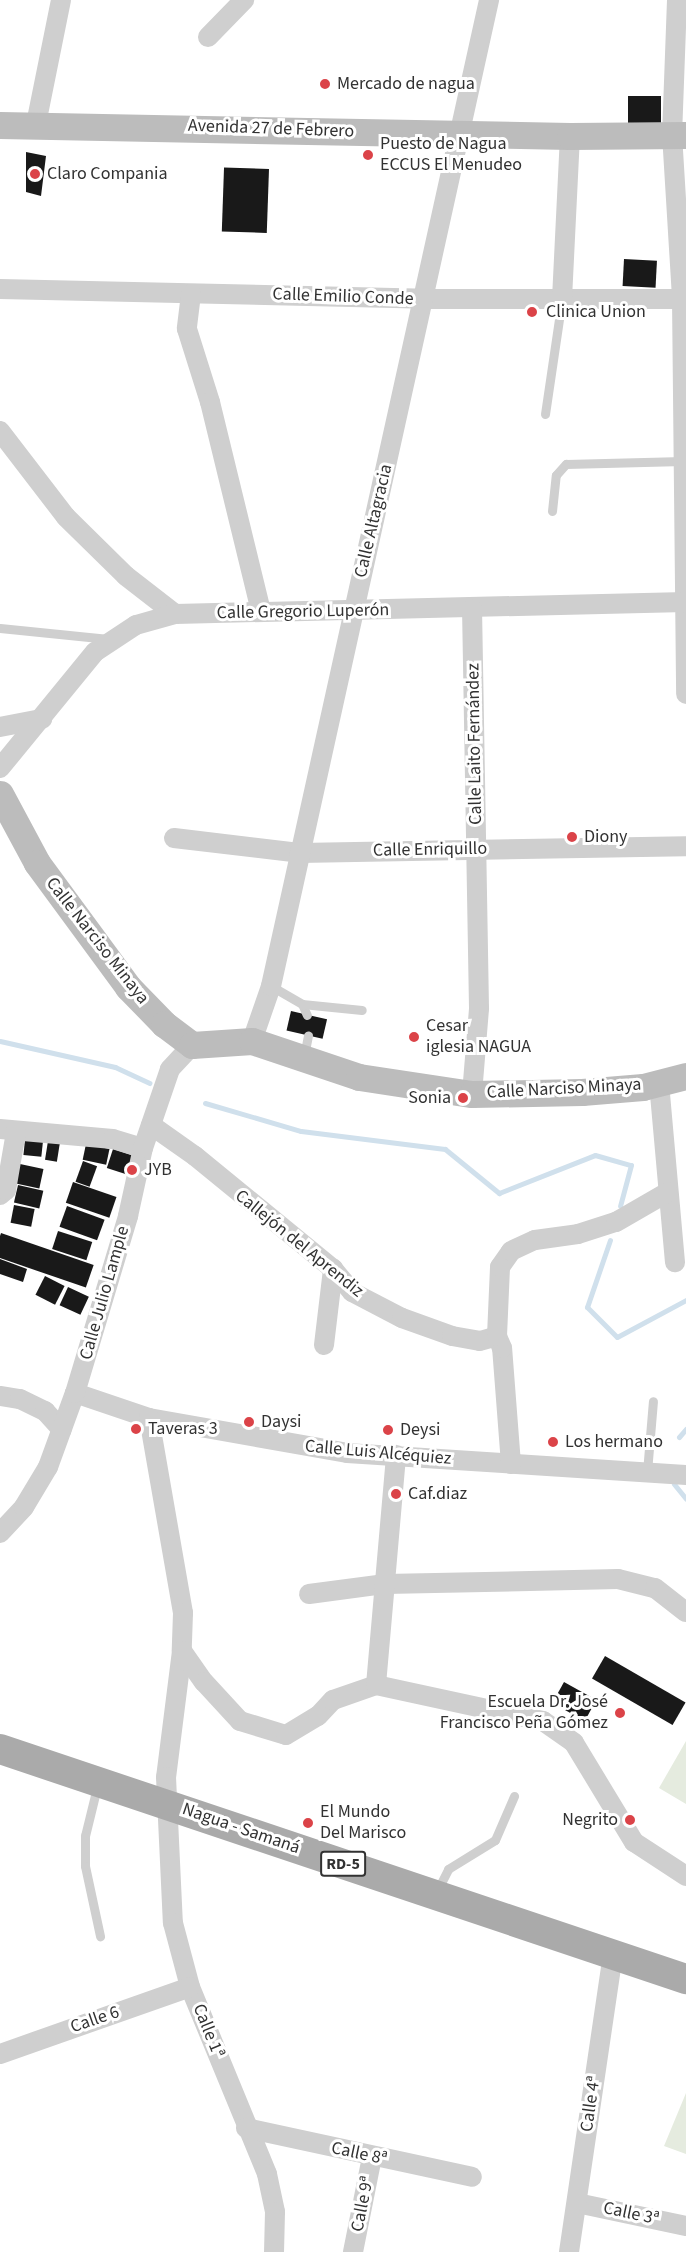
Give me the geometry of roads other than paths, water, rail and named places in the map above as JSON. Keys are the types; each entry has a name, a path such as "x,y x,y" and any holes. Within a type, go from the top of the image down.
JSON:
{"main road":[{"name":"Nagua - Samaná","path":"0,1749 686,1979"}],"street":[{"path":"36,124 61,0"},
{"path":"208,37 244,0"},
{"name":"Calle Altagracia","path":"252,1041 271,986 298,853 426,299 489,0"},
{"path":"677,0 684,299 683,461 686,694"},
{"name":"Avenida 27 de Febrero","path":"0,124 461,135 679,134"},
{"path":"562,298 570,136"},
{"name":"Calle Emilio Conde","path":"0,289 426,299 684,299"},
{"path":"191,294 187,329 210,402 261,612"},
{"path":"0,431 66,517 126,576 175,614"},
{"name":"Calle Gregorio Luperón","path":"0,768 95,652 111,639 136,625 175,614 353,612 685,602"},
{"name":"Calle Laito Fernández","path":"472,609 479,1008 472,1094"},
{"path":"0,727 42,719"},
{"name":"Calle Narciso Minaya","path":"0,794 37,863 128,987 164,1024 192,1045 252,1041 306,1046 359,1077 472,1094 582,1092 659,1083 686,1076"},
{"name":"Calle Enriquillo","path":"174,837 298,853 686,846"},
{"name":"Calle Julio Lample","path":"0,1533 24,1507 48,1467 75,1394 128,1215 143,1148 170,1070 192,1045"},
{"path":"659,1083 675,1262"},
{"name":"Callejón del Aprendiz","path":"151,1125 195,1156 333,1269 352,1292 402,1318 452,1336 480,1341 497,1336"},
{"path":"0,1195 6,1190 8,1130 113,1138 143,1148"},
{"path":"511,1464 502,1348 497,1336 500,1267 511,1251 535,1240 578,1234 616,1222 668,1192"},
{"path":"324,1345 333,1269"},
{"name":"Calle Luis Alcéquiez","path":"75,1394 149,1418 247,1438 347,1453 686,1475"},
{"path":"0,1396 20,1399 45,1411 62,1430"},
{"name":"Calle 1ª","path":"149,1418 183,1613 182,1651 166,1803 173,1923 189,1987 267,2174 275,2212 274,2252"},
{"path":"376,1685 396,1455"},
{"path":"309,1594 385,1584 618,1579 655,1588 686,1612"},
{"path":"182,1651 204,1682 240,1721 286,1736 318,1716 333,1700 376,1685 543,1721 561,1732 584,1757 634,1842 686,1876"},
{"name":"Calle 4ª","path":"569,2252 613,1955"},
{"name":"Calle 6","path":"0,2054 189,1987"},
{"name":"Calle 8ª","path":"246,2128 472,2177"},
{"name":"Calle 9ª","path":"353,2252 372,2157"},
{"name":"Calle 3ª","path":"577,2203 686,2226"}],"lane":[{"path":"545,414 562,298"},
{"path":"552,511 556,475 566,464 683,461"},
{"path":"0,627 111,639"},
{"path":"271,986 302,1004 362,1010"},
{"path":"302,1004 307,1015"},
{"path":"647,1472 653,1401"},
{"path":"98,1781 85,1836 85,1866 100,1936"},
{"path":"435,1895 448,1869 495,1840 514,1796"}],"waterway":[{"path":"0,1041 115,1067 150,1083"},
{"path":"205,1103 301,1131 445,1149 499,1193 595,1155 631,1165 620,1206"},
{"path":"610,1240 587,1307 617,1337 686,1300"},
{"path":"679,1437 686,1429"},
{"path":"674,1484 686,1499"}],"place":[{"name":"Mercado de nagua","path":"325,84"},
{"name":"Puesto de Nagua ECCUS El Menudeo","path":"368,155"},
{"name":"Claro Compania","path":"35,174"},
{"name":"Clinica Union","path":"532,312"},
{"name":"Diony","path":"572,837"},
{"name":"Cesar iglesia NAGUA","path":"414,1037"},
{"name":"Sonia","path":"463,1098"},
{"name":"JYB","path":"132,1170"},
{"name":"Daysi","path":"249,1422"},
{"name":"Taveras 3","path":"136,1429"},
{"name":"Deysi","path":"388,1430"},
{"name":"Los hermano","path":"553,1442"},
{"name":"Caf.diaz","path":"396,1494"},
{"name":"Escuela Dr. José Francisco Peña Gómez","path":"620,1713"},
{"name":"Negrito","path":"630,1820"},
{"name":"El Mundo Del Marisco","path":"308,1823"}]}
